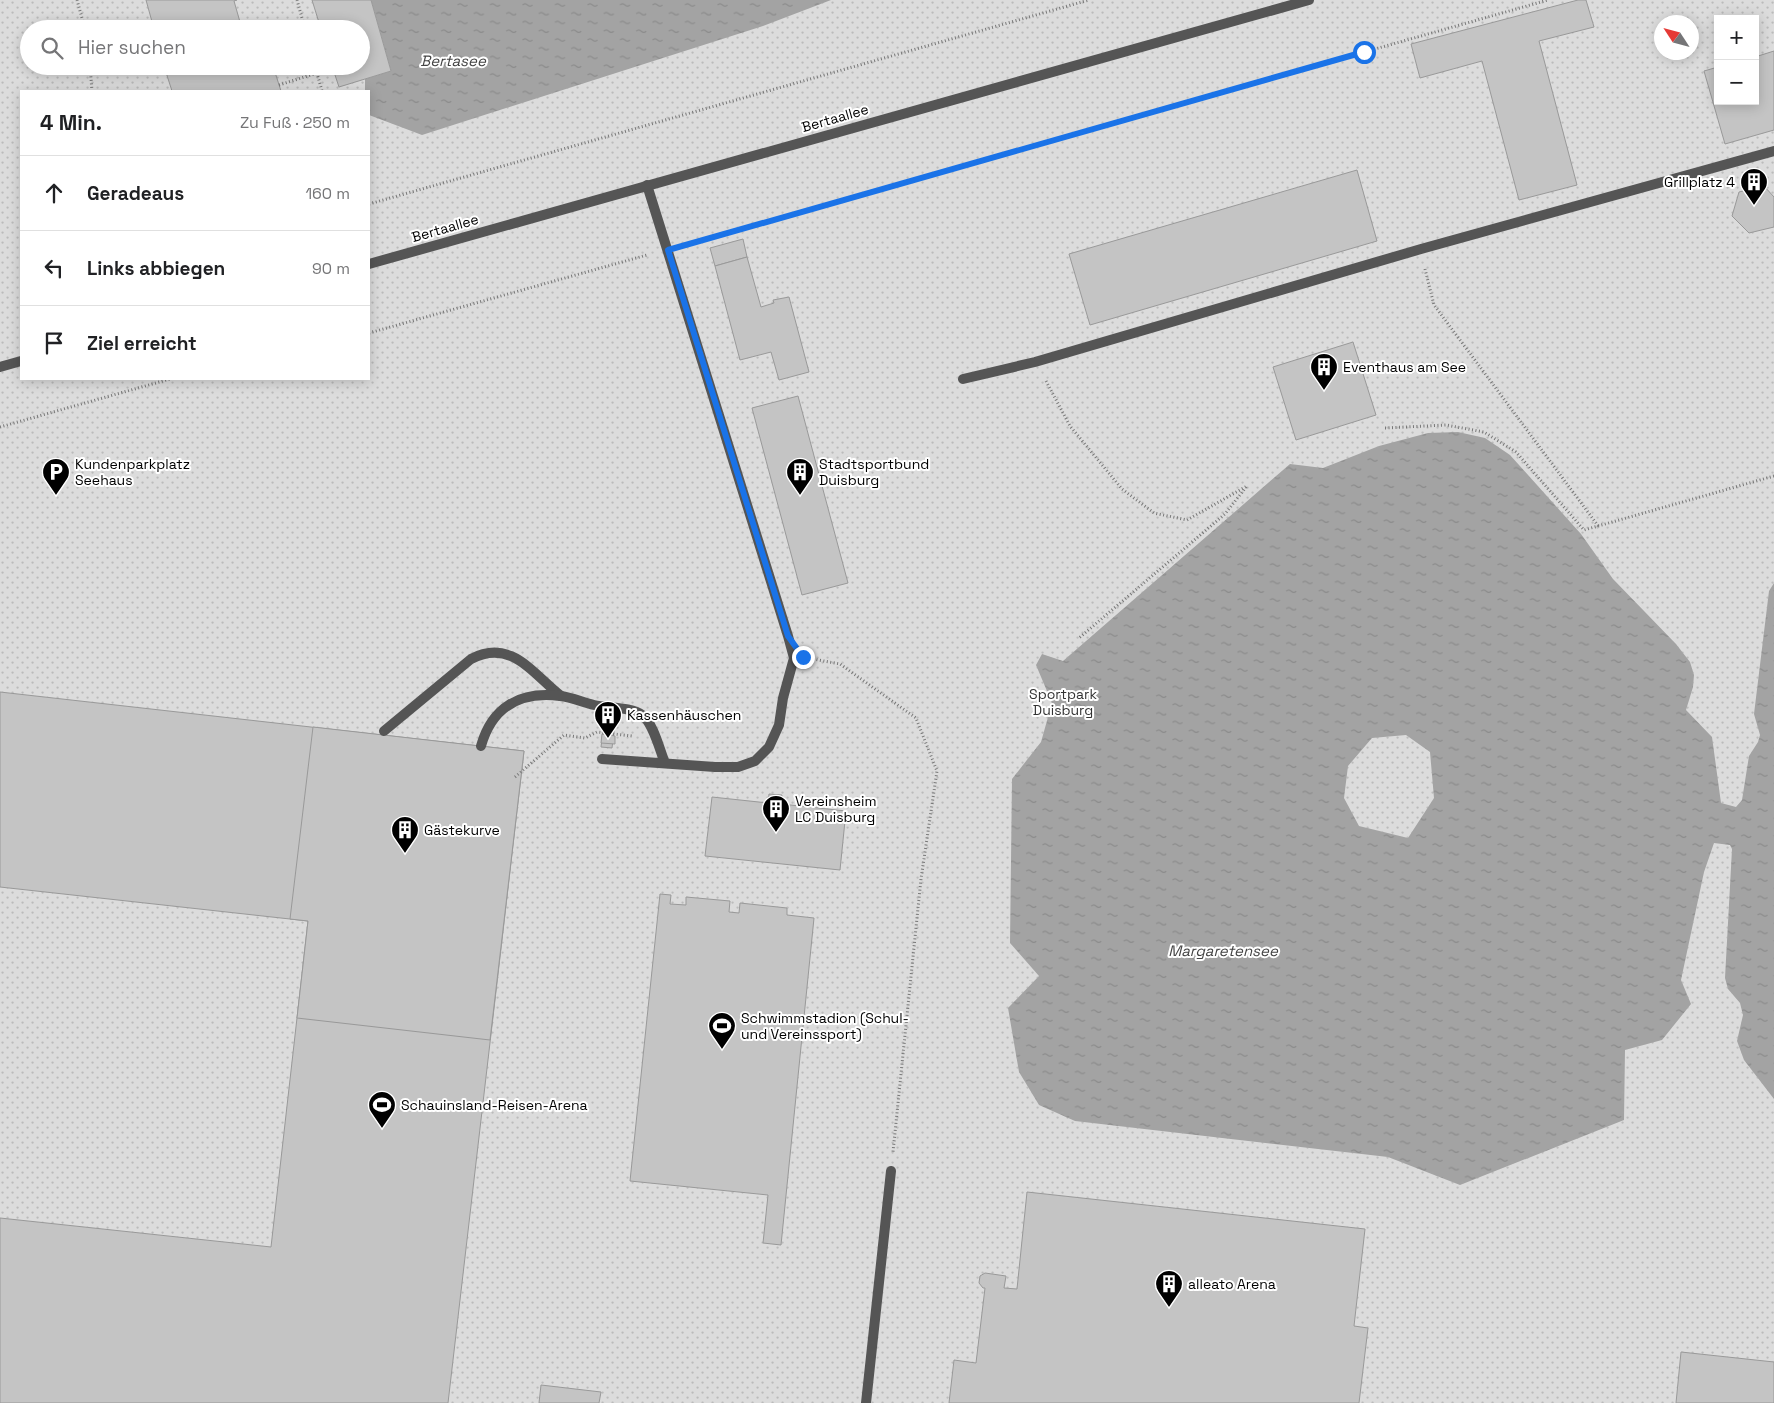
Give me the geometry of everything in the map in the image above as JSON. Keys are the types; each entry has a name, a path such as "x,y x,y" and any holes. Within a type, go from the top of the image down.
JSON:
{"street":[{"name":"Bertaallee","path":"370,264 1309,0"},
{"path":"963,379 1035,362 1421,248 1774,151"},
{"path":"602,759 730,767 738,767 755,761 769,746 778,725 794,658 647,185"},
{"path":"0,367 20,361"},
{"path":"384,731 471,659 482,653 496,651 517,658 561,696"},
{"path":"481,746 489,725 497,713 510,704 537,694 561,696 594,705 641,714 648,720 665,763"},
{"path":"866,1403 891,1171"}],"path":[{"path":"77,0 83,20"},
{"path":"297,0 303,20"},
{"path":"370,204 1089,0"},
{"path":"370,333 1548,0"},
{"path":"91,75 92,90"},
{"path":"279,85 311,75"},
{"path":"318,75 322,90"},
{"path":"1421,248 1434,305 1599,527"},
{"path":"1035,362 1070,426 1122,489 1154,513 1187,520 1247,486 1225,514 1079,638"},
{"path":"0,427 166,380"},
{"path":"1385,428 1446,425 1484,432 1516,452 1584,530 1774,476"},
{"path":"788,636 803,657 840,664 916,718 937,771 922,879 891,1171"},
{"path":"515,777 564,735 585,738 597,732 636,736"}],"green space":[{"name":"Sportpark Duisburg","path":"0,0 1774,0 1774,1403 0,1403"}],"water":[{"name":"Bertasee","path":"371,0 831,0 763,26 422,135 370,115 370,90 365,90 365,79 391,71"},
{"name":"Margaretensee","path":"1458,432 1485,438 1510,455 1581,534 1613,579 1676,644 1690,662 1694,675 1693,687 1686,710 1712,737 1721,803 1736,807 1742,800 1749,756 1760,735 1754,714 1769,591 1774,583 1774,1099 1744,1060 1737,1041 1743,1015 1740,1003 1728,989 1725,978 1732,849 1730,845 1714,843 1704,872 1681,980 1691,1004 1662,1040 1625,1050 1624,1120 1460,1185 1388,1157 1075,1121 1039,1105 1019,1072 1008,1008 1039,976 1010,943 1012,779 1041,742 1052,703 1036,665 1042,654 1063,661 1290,464 1323,468 1379,446 1428,433","holes":["1406,735 1430,752 1434,798 1408,838 1359,826 1344,798 1348,766 1372,738"]}],"building":[{"path":"146,0 237,0 234,1 239,20 152,20"},
{"path":"312,0 371,0 391,71 339,87 335,75 370,75 370,20 318,20"},
{"path":"1578,0 1586,0 1594,27 1539,41 1577,185 1519,200 1482,61 1420,78 1411,44"},
{"path":"1774,51 1774,130 1725,144 1704,71 1714,68 1714,105 1759,105 1759,56"},
{"path":"167,75 276,75 281,90 172,90"},
{"path":"1357,170 1377,241 1090,325 1069,254"},
{"name":"Grillplatz 4","path":"1764,186 1774,197 1774,227 1749,233 1732,216 1739,192"},
{"path":"743,239 747,257 715,266 710,248"},
{"path":"747,257 761,307 774,303 773,300 789,297 809,372 779,380 771,352 740,360 715,266"},
{"name":"Eventhaus am See","path":"1353,342 1376,415 1296,440 1273,367"},
{"name":"Stadtsportbund Duisburg","path":"798,396 848,583 802,595 752,408"},
{"name":"Schauinsland-Reisen-Arena","path":"0,692 524,751 448,1403 0,1403 0,1218 271,1247 308,921 0,887"},
{"path":"605,714 616,715 612,748 601,747"},
{"name":"Kassenhäuschen","path":"603,718 617,719 616,727 603,726"},
{"name":"Gästekurve","path":"313,727 524,751 490,1040 297,1018 308,921 290,919"},
{"name":"Kassenhäuschen","path":"602,734 615,736 615,744 601,743"},
{"name":"Vereinsheim LC Duisburg","path":"769,794 782,795 781,804 846,811 840,870 705,856 712,797 768,803"},
{"name":"Schwimmstadion (Schul- und Vereinssport)","path":"660,894 671,895 670,904 686,905 686,897 730,901 729,912 739,913 740,903 787,908 787,915 814,918 781,1245 763,1243 768,1195 630,1181"},
{"name":"alleato Arena","path":"1027,1192 1365,1229 1354,1326 1368,1328 1359,1403 949,1403 954,1360 976,1363 985,1288 979,1283 980,1276 985,1273 1006,1276 1004,1288 1017,1289"},
{"path":"1681,1352 1774,1362 1774,1403 1676,1403"},
{"path":"541,1385 601,1392 599,1403 539,1403"}],"place":[{"name":"Grillplatz 4","path":"1754,206"},
{"name":"Eventhaus am See","path":"1324,391"},
{"name":"Kundenparkplatz Seehaus","path":"56,496"},
{"name":"Stadtsportbund Duisburg","path":"800,496"},
{"name":"Kassenhäuschen","path":"608,739"},
{"name":"Vereinsheim LC Duisburg","path":"776,833"},
{"name":"Gästekurve","path":"405,854"},
{"name":"Schwimmstadion (Schul- und Vereinssport)","path":"722,1050"},
{"name":"Schauinsland-Reisen-Arena","path":"382,1129"},
{"name":"alleato Arena","path":"1169,1308"}],"route":[{"path":"803,657 788,636 668,250 1364,52"}]}
